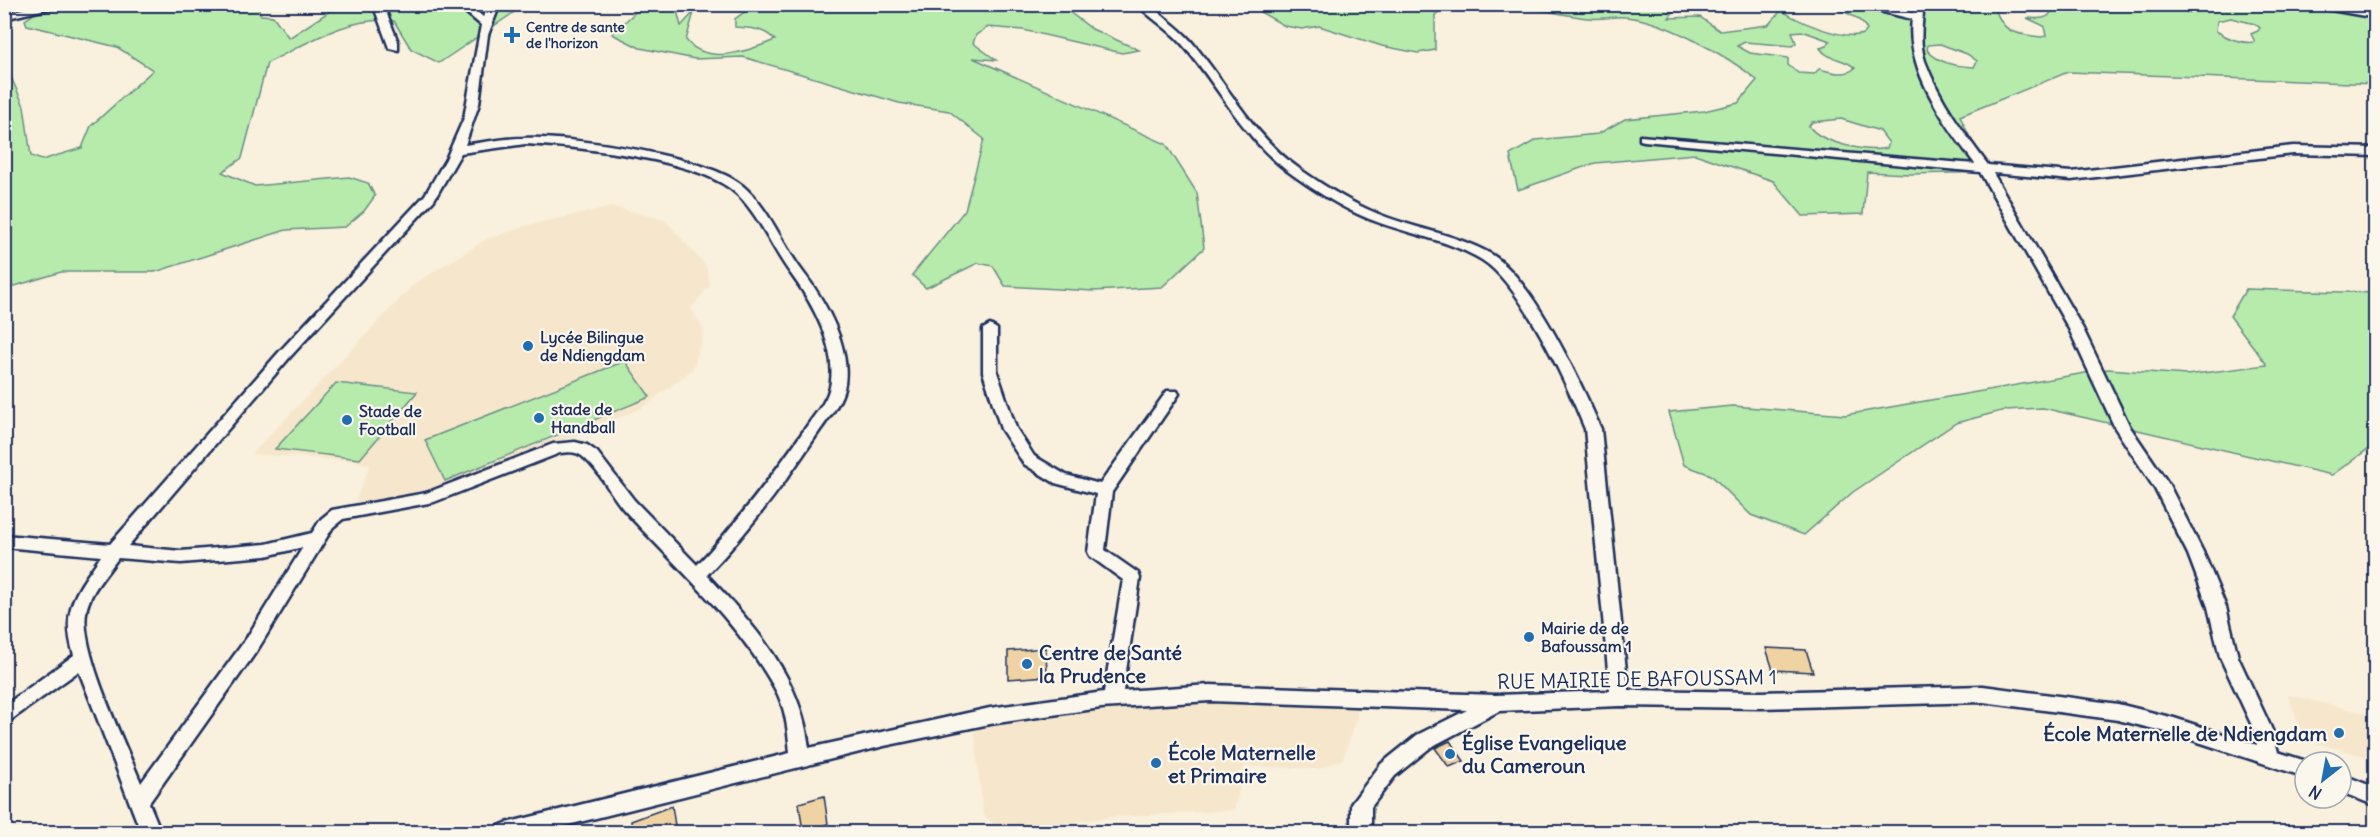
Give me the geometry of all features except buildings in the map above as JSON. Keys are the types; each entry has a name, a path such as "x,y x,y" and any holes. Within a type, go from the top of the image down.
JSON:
{"street":[{"path":"4,16 62,4"},
{"path":"378,4 380,13 390,30 394,48"},
{"path":"461,4 484,23"},
{"path":"151,832 83,658 76,634 77,612 89,583 114,551 285,354 408,224 440,182 457,150 474,101 484,23 495,4"},
{"path":"1142,4 1185,41 1255,135 1296,172 1356,208 1382,220 1459,243 1488,258 1504,271 1526,298 1580,399 1593,429 1620,698"},
{"path":"1856,4 1918,11 1919,59 1948,119 1985,168 2076,329 2123,428 2162,487 2196,554 2217,607 2229,657 2263,730 2270,757"},
{"path":"2302,4 2376,15"},
{"path":"1644,138 2085,177 2294,150 2376,152"},
{"path":"457,150 489,144 547,142 666,161 720,176 743,193 757,209 811,293 835,344 839,375 834,397 762,506 697,575"},
{"path":"990,329 990,372 1009,429 1029,460 1061,478 1104,491"},
{"path":"1112,699 1132,578 1096,552 1104,491 1172,394"},
{"path":"139,801 252,644 327,523 338,514 428,498 558,448 582,448 591,455 626,501 697,575 743,628 780,680 794,708 800,759"},
{"path":"4,541 181,557 219,556 266,550 318,538"},
{"path":"4,717 83,658"},
{"name":"RUE MAIRIE DE BAFOUSSAM 1","path":"506,832 800,759 979,718 1112,699 1210,693 1293,694 1495,703 1620,698 1761,700 1983,694 2118,712 2174,726 2293,765"},
{"path":"1361,832 1361,804 1388,770 1424,741 1495,703"},
{"path":"2353,788 2376,797"}],"shaded area":[{"name":"Lycée Bilingue de Ndiengdam","path":"613,207 665,220 706,266 710,285 691,308 704,331 693,369 642,408 441,491 355,503 370,465 352,461 252,454 414,284 487,239 528,225"},
{"name":"École Maternelle de Ndiengdam","path":"2288,695 2373,715 2375,759 2353,753 2353,750 2342,750 2305,740"},
{"name":"École Maternelle et Primaire","path":"1357,697 1357,718 1343,759 1319,769 1245,766 1234,810 1113,817 1016,829 996,827 983,814 974,729 982,723 1126,701"}],"green space":[{"path":"92,4 257,5 261,15 273,16 289,38 339,5 509,4 516,11 439,63 411,49 394,21 378,20 361,22 329,33 267,63 242,158 222,172 255,186 349,177 368,183 375,196 364,211 345,227 286,230 155,272 61,272 5,289 5,64 24,106 31,156 42,160 82,148 91,126 153,70 117,47 27,25 25,20 34,14"},
{"path":"643,5 685,5 677,11 681,26 694,12 686,40 705,53 729,54 775,40 762,31 735,27 735,19 754,5 1099,5 1068,11 1092,29 1139,50 1122,53 1023,30 988,27 976,35 973,43 996,60 973,58 1166,144 1197,193 1204,248 1162,287 1094,291 1005,286 993,266 978,263 926,288 912,275 965,210 984,139 949,111 899,103 743,57 695,59 640,48 612,34"},
{"path":"1248,5 1469,5 1444,8 1435,15 1435,50 1418,53 1382,46 1319,26 1302,29 1285,26"},
{"path":"1501,5 1678,5 1669,18 1700,17 1720,31 1768,25 1780,12 1769,5 1774,5 1804,22 1830,32 1854,35 1864,34 1867,30 1859,20 1848,13 1822,5 1990,5 1995,8 2006,28 2024,35 2041,37 2046,36 2044,26 2027,18 2047,17 2051,12 2044,5 2313,5 2353,9 2375,19 2375,84 2068,72 1960,116 1976,151 1994,172 1909,174 1867,172 1863,214 1803,216 1773,181 1695,154 1595,163 1518,190 1510,155 1536,140 1598,134 1625,119 1704,111 1738,103 1757,80 1712,50 1657,24 1625,17 1577,17","holes":["2231,18 2255,24 2260,28 2251,34 2255,42 2245,42 2229,38 2216,31 2217,21","1802,31 1830,41 1827,46 1820,48 1823,52 1855,68 1843,73 1819,69 1814,74 1798,73 1788,65 1788,58 1750,53 1737,46 1745,42 1792,46 1796,43 1792,32","1940,44 1967,54 1977,61 1974,67 1949,63 1932,55 1927,50 1928,45","1841,119 1880,131 1889,143 1887,148 1879,149 1845,145 1815,132 1809,126 1812,122"]},
{"path":"2246,289 2375,293 2375,444 2332,475 2043,408 2005,410 1956,423 1853,492 1804,535 1751,515 1711,475 1684,465 1669,412 1733,406 1845,415 2108,369 2186,375 2267,365 2230,316"},
{"name":"stade de Handball","path":"625,361 650,397 445,481 425,440"},
{"name":"Stade de Football","path":"336,383 417,392 360,459 275,449"}],"place":[{"name":"Centre de sante de l'horizon","path":"512,35"},
{"name":"Lycée Bilingue de Ndiengdam","path":"528,346"},
{"name":"stade de Handball","path":"539,418"},
{"name":"Stade de Football","path":"347,420"},
{"name":"Mairie de de Bafoussam 1","path":"1529,637"},
{"name":"Centre de Santé la Prudence","path":"1027,664"},
{"name":"École Maternelle de Ndiengdam","path":"2339,733"},
{"name":"Église Evangelique du Cameroun","path":"1450,754"},
{"name":"École Maternelle et Primaire","path":"1156,763"}]}
